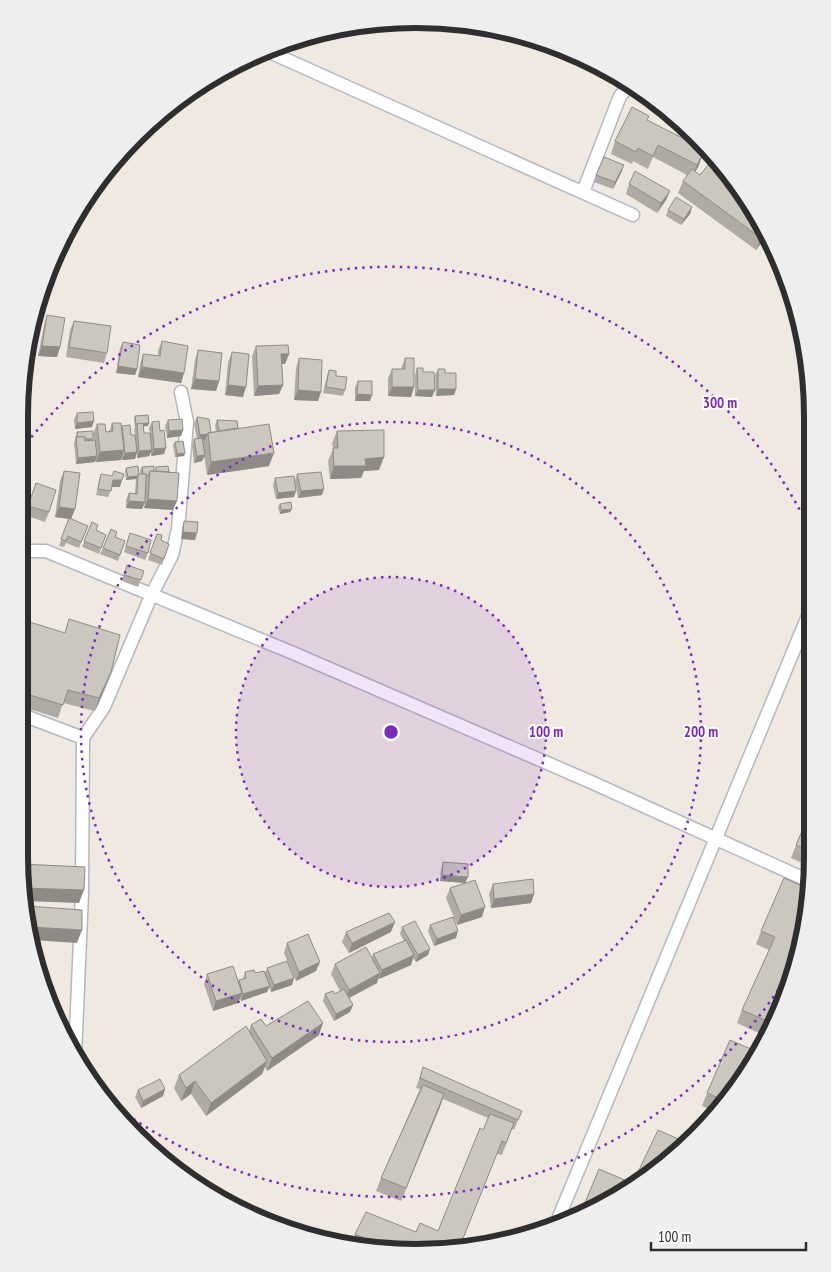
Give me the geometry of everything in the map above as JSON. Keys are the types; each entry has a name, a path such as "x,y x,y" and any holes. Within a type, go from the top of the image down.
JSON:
{"street":[{"path":"274,54 633,215"},
{"path":"582,192 620,96 626,90"},
{"path":"76,1043 82,893 83,738 104,707 151,596 172,555 178,529 187,422 181,392"},
{"path":"28,551 46,551 302,657 591,782 803,878"},
{"path":"559,1217 804,633"},
{"path":"28,717 83,738"}],"building":[{"path":"632,107 649,116 647,120 691,143 702,155 697,165 658,145 653,156 638,148 636,152 615,141"},
{"path":"604,157 624,165 615,182 596,175"},
{"path":"709,164 712,166 738,200 759,237 683,181 692,169 700,175"},
{"path":"635,171 670,191 661,203 629,184"},
{"path":"676,197 692,207 684,219 668,210"},
{"path":"47,315 65,318 60,347 42,346"},
{"path":"74,321 111,326 107,353 69,347"},
{"path":"162,341 188,346 184,373 142,367 143,354 160,356"},
{"path":"123,342 140,345 137,369 118,366"},
{"path":"288,345 289,354 281,354 283,385 258,386 256,346"},
{"path":"198,350 222,353 219,381 195,379"},
{"path":"232,352 249,354 246,387 228,385"},
{"path":"299,358 322,360 321,392 298,390"},
{"path":"405,358 414,358 414,387 392,387 392,369 405,369"},
{"path":"417,368 423,368 423,372 434,372 435,390 418,390"},
{"path":"438,369 445,369 445,373 456,373 456,389 438,389"},
{"path":"329,370 336,371 336,376 347,377 345,390 326,387"},
{"path":"358,381 372,381 372,395 357,394"},
{"path":"93,412 94,421 77,423 77,413"},
{"path":"148,415 149,423 136,424 135,416"},
{"path":"197,417 209,419 211,432 200,435"},
{"path":"182,419 183,430 169,431 168,420"},
{"path":"217,420 237,421 238,428 219,431"},
{"path":"159,421 160,431 164,430 166,448 154,449 152,422"},
{"path":"112,423 121,423 124,450 100,452 97,424 105,424 106,432 113,431"},
{"path":"143,423 144,433 150,433 152,450 139,451 137,424"},
{"path":"269,424 274,453 211,462 208,433"},
{"path":"130,425 131,435 135,435 137,452 125,453 122,426"},
{"path":"384,430 384,457 365,459 366,466 334,466 333,448 338,448 337,431"},
{"path":"93,431 93,439 77,437 77,432"},
{"path":"76,437 85,437 85,441 95,440 97,456 78,458"},
{"path":"202,438 205,455 197,456 194,439"},
{"path":"183,441 185,453 177,454 175,442"},
{"path":"138,466 138,476 128,477 126,468"},
{"path":"154,466 154,471 150,471 148,476 143,474 142,467"},
{"path":"168,466 169,472 156,471 156,467"},
{"path":"64,471 80,473 75,509 59,507"},
{"path":"114,471 124,474 122,480 113,480 111,491 98,489 101,474 112,476"},
{"path":"150,471 179,473 177,501 148,499"},
{"path":"321,472 324,489 301,491 297,474"},
{"path":"138,474 146,474 145,502 129,501 129,493 137,494"},
{"path":"294,476 296,491 278,493 275,478"},
{"path":"36,483 56,490 49,512 28,506"},
{"path":"291,502 292,509 281,510 280,504"},
{"path":"69,518 88,526 81,542 68,536 66,541 61,539"},
{"path":"184,521 198,522 197,533 183,532"},
{"path":"92,522 98,525 96,530 106,535 101,548 84,541"},
{"path":"111,529 117,532 115,537 125,541 120,555 103,548"},
{"path":"130,533 151,540 148,553 126,546"},
{"path":"157,534 162,535 161,540 169,544 164,559 150,553"},
{"path":"127,565 144,571 141,580 124,575"},
{"path":"69,619 120,635 111,672 99,698 68,690 63,705 28,694 28,621 65,633"},
{"path":"804,827 804,849 796,845"},
{"path":"443,862 468,864 468,877 442,875"},
{"path":"28,864 85,867 84,890 29,888"},
{"path":"784,878 803,886 796,932 790,957 783,981 766,1021 742,1010 775,937 761,931"},
{"path":"533,879 534,894 494,899 493,884"},
{"path":"475,880 485,907 461,915 450,888"},
{"path":"31,906 82,910 82,930 34,927"},
{"path":"389,913 395,922 352,943 346,932"},
{"path":"453,917 458,931 437,939 430,925"},
{"path":"415,921 430,949 418,955 402,927"},
{"path":"308,934 320,962 299,972 287,943"},
{"path":"406,940 414,955 382,970 373,954"},
{"path":"366,947 380,973 349,990 335,964"},
{"path":"287,961 294,978 274,985 267,968"},
{"path":"233,966 242,993 216,1001 207,974"},
{"path":"254,970 255,973 264,971 270,986 243,994 239,980 246,978 245,972"},
{"path":"344,989 353,1005 336,1014 325,994 333,991 335,994"},
{"path":"308,1001 323,1023 272,1058 251,1025 261,1019 266,1026"},
{"path":"246,1026 267,1061 211,1103 195,1081 186,1088 179,1075"},
{"path":"730,1040 752,1050 719,1098 707,1093"},
{"path":"423,1067 522,1111 518,1120 420,1078"},
{"path":"160,1079 165,1089 143,1101 138,1090"},
{"path":"423,1085 444,1094 406,1188 381,1178"},
{"path":"490,1114 514,1123 506,1143 502,1141 462,1242 441,1244 390,1244 373,1242 355,1234 366,1212 416,1232 420,1223 438,1231 480,1128 483,1130"},
{"path":"658,1130 680,1140 652,1164 642,1171 639,1170"},
{"path":"599,1169 628,1181 609,1193 584,1206"}]}
